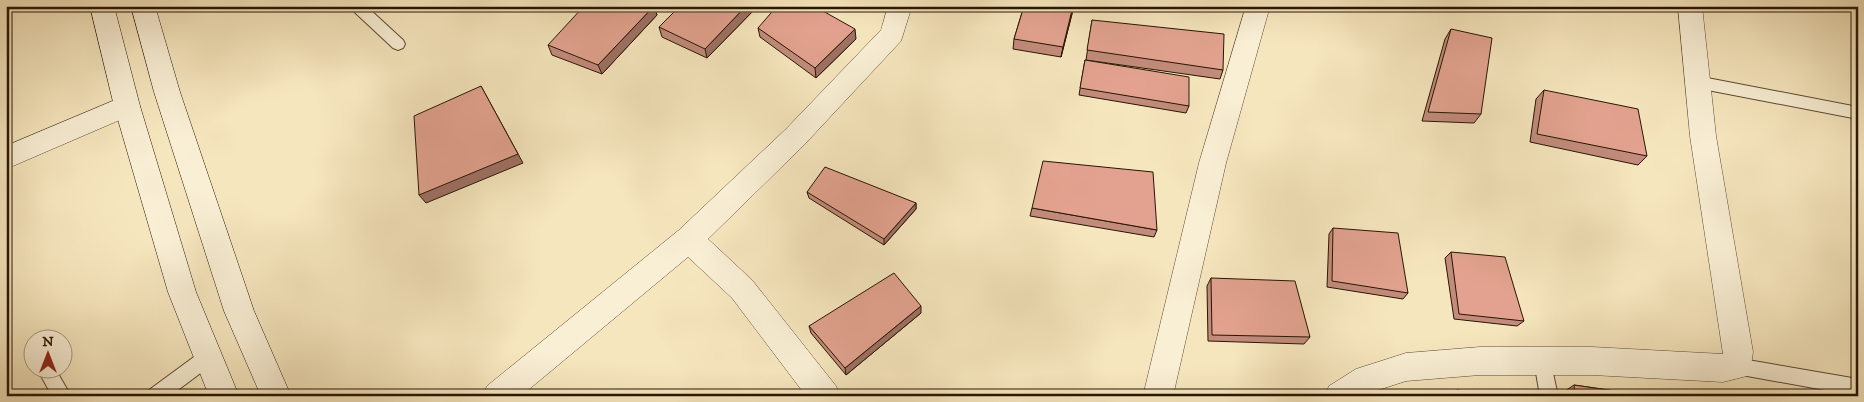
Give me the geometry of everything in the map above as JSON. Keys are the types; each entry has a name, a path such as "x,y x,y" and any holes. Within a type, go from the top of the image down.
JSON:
{"street":[{"path":"102,6 127,106 182,292 224,396"},
{"path":"143,6 170,101 239,311 276,396"},
{"path":"498,396 689,239 795,137 892,34 900,6"},
{"path":"1158,396 1201,215 1241,61 1258,6"},
{"path":"1340,396 1367,379 1406,367 1480,361 1592,361 1723,368 1736,366 1738,352 1717,234 1697,82 1690,6"},
{"path":"6,158 127,106"},
{"path":"689,239 742,289 825,396"}],"lane":[{"path":"355,6 372,18 398,44"},
{"path":"1697,82 1858,113"},
{"path":"154,396 208,357"},
{"path":"1543,361 1549,396"},
{"path":"1736,366 1858,388"},
{"path":"53,380 62,396"}],"building":[{"path":"584,6 654,6 598,65 548,45"},
{"path":"680,6 746,6 705,49 659,27"},
{"path":"777,6 814,6 855,29 815,68 758,28"},
{"path":"1024,6 1073,6 1063,47 1014,39"},
{"path":"1092,20 1224,34 1223,70 1087,50"},
{"path":"1451,29 1492,38 1481,114 1428,112"},
{"path":"1085,60 1189,77 1189,106 1080,88"},
{"path":"481,86 518,154 419,195 414,116"},
{"path":"1544,90 1638,109 1647,156 1537,134"},
{"path":"1043,161 1153,172 1157,230 1032,208"},
{"path":"825,167 916,203 884,239 807,192"},
{"path":"1333,228 1398,233 1408,293 1332,281"},
{"path":"1451,252 1505,257 1524,321 1459,314"},
{"path":"894,273 921,306 845,368 809,326"},
{"path":"1211,278 1295,281 1310,337 1212,335"},
{"path":"1574,385 1650,396 1575,396"},
{"path":"1457,390 1487,396 1457,396"}]}
